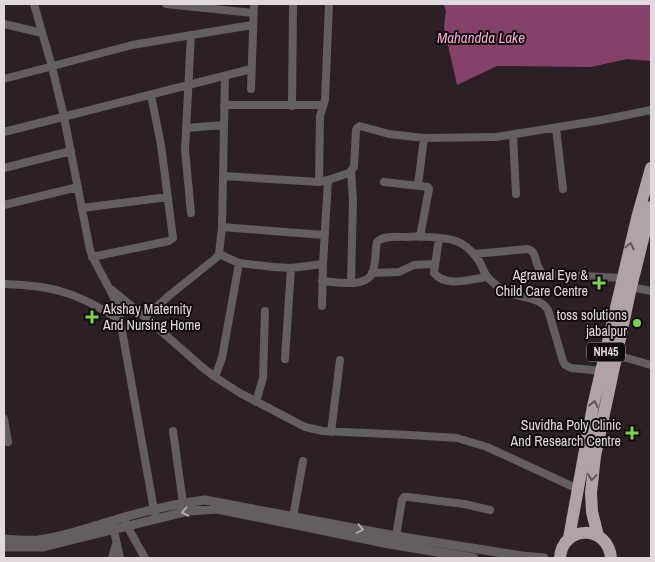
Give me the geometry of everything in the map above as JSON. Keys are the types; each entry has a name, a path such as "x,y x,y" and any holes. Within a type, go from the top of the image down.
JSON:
{"highway":[{"name":"NH45","path":"612,558 607,545 598,536 592,512 592,476 616,355 637,218 651,168"},
{"name":"NH45","path":"560,558 562,548 570,538 593,406 602,371 627,282 650,214"},
{"path":"570,538 587,533 598,536"}],"street":[{"path":"34,4 64,117 90,250 118,308 155,514"},
{"path":"166,4 201,5 253,13"},
{"path":"251,89 254,4"},
{"path":"292,106 293,4"},
{"path":"319,182 320,116 325,100 329,4"},
{"path":"4,24 42,33"},
{"path":"4,79 132,45 252,25"},
{"path":"191,36 186,128 186,159 191,212"},
{"path":"4,132 251,69"},
{"path":"145,317 219,254 222,227 225,76"},
{"path":"92,257 172,240 161,145 151,94"},
{"path":"224,105 323,105"},
{"path":"223,176 319,182 349,173 354,167 356,130 360,126 389,134 424,138 496,137 651,110"},
{"path":"186,128 224,125"},
{"path":"556,128 563,189"},
{"path":"513,135 516,194"},
{"path":"418,185 424,138"},
{"path":"4,168 71,151"},
{"path":"351,171 351,283"},
{"path":"322,306 328,180"},
{"path":"384,182 426,186 429,189 420,237"},
{"path":"4,205 78,187"},
{"path":"82,208 168,197"},
{"path":"222,227 324,235"},
{"path":"322,281 351,283 365,280 372,273 376,242 382,238 420,237 454,240 474,254 487,277 505,291 545,304 565,365 571,368 602,371"},
{"path":"439,238 434,273 436,276 452,282 487,277"},
{"path":"474,254 528,249 532,250 537,266 543,274 627,282 651,291"},
{"path":"219,254 239,262 274,267 291,268 323,264"},
{"path":"215,377 222,358 239,262"},
{"path":"372,273 399,272 414,265 435,264"},
{"path":"285,359 291,268"},
{"path":"4,284 32,286 65,292 120,319"},
{"path":"110,288 215,377 256,402 305,427 331,432 457,438 487,446 578,489"},
{"path":"256,402 263,378 265,311"},
{"path":"616,355 651,365"},
{"path":"331,432 340,360"},
{"path":"4,419 8,442"},
{"path":"173,431 184,503"},
{"path":"293,517 303,461"},
{"path":"396,536 404,497 464,504 490,510"},
{"path":"4,539 36,540 71,534 126,522 184,503 205,500 396,536 544,558"},
{"path":"155,514 217,510 474,558"},
{"path":"126,522 145,558"},
{"path":"113,525 120,558"},
{"path":"4,547 43,546 113,525"},
{"path":"112,558 116,542"}],"water":[{"name":"Mahandda Lake","path":"443,4 651,4 651,61 627,59 591,67 497,66 457,85 444,27 446,10"}],"place":[{"name":"Agrawal Eye & Child Care Centre","path":"599,283"},
{"name":"Akshay Maternity And Nursing Home","path":"92,317"},
{"name":"toss solutions jabalpur","path":"637,323"},
{"name":"Suvidha Poly Clinic And Research Centre","path":"632,433"}]}
